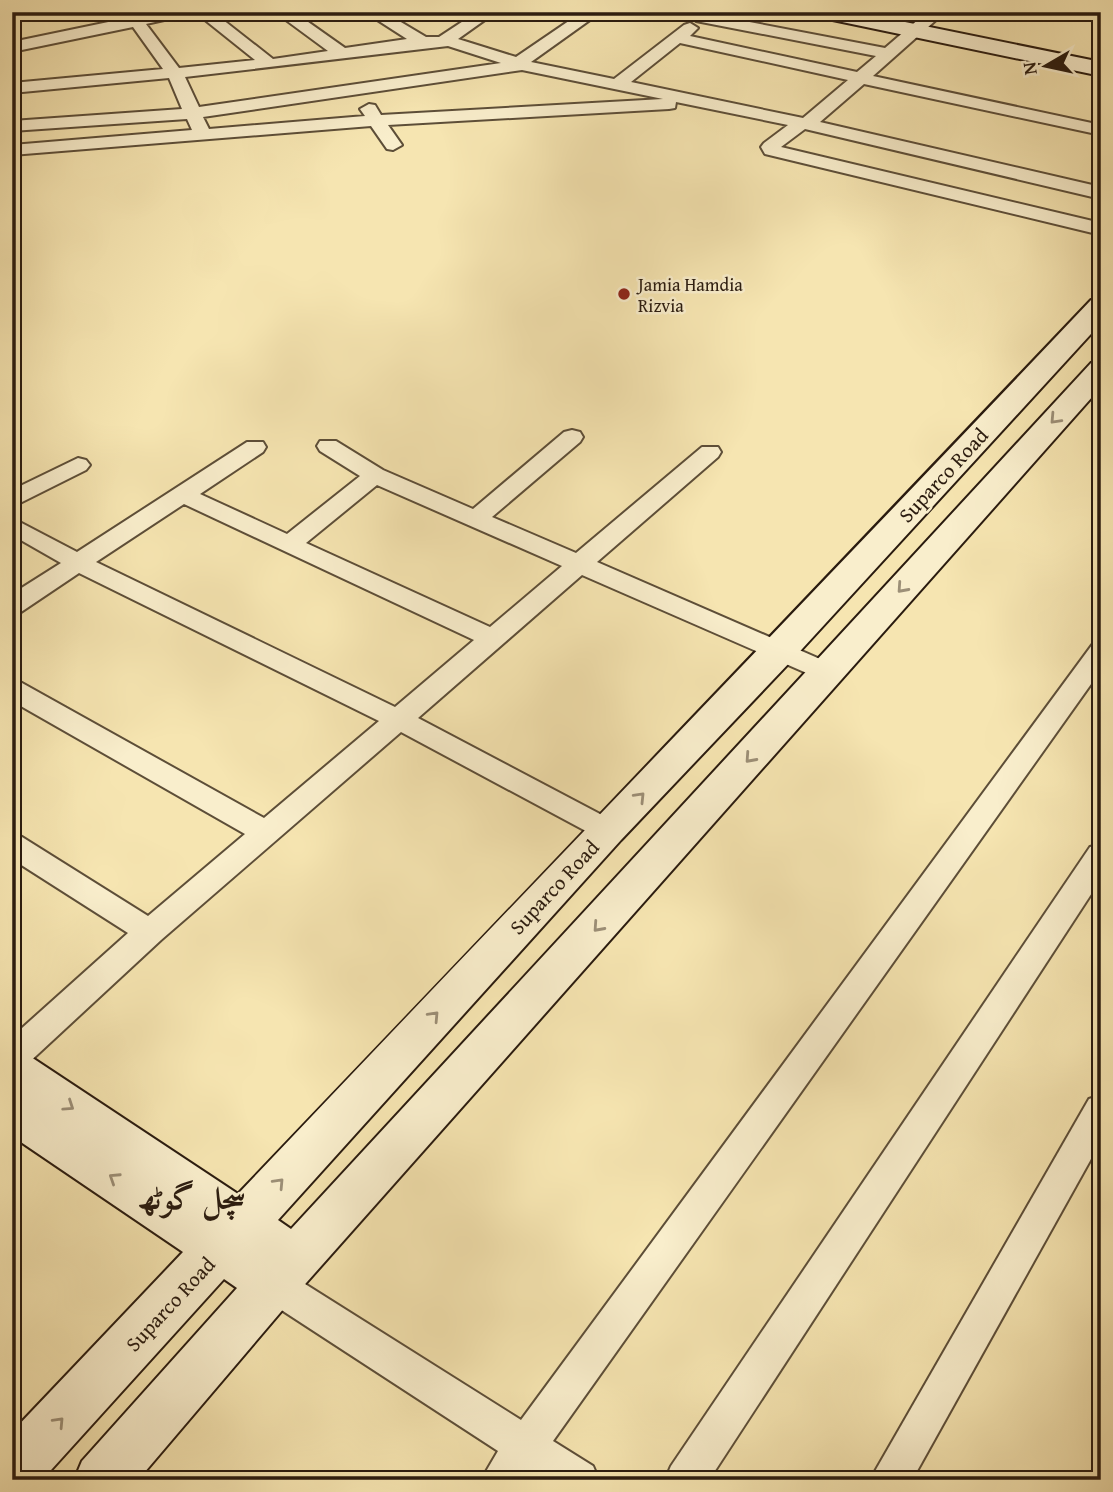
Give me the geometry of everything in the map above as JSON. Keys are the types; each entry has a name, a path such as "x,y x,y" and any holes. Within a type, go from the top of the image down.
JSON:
{"main road":[{"path":"823,12 1101,69"},
{"name":"Suparco Road","path":"12,1472 607,830 779,652 1101,306"},
{"path":"102,1480 284,1272 1101,369"},
{"path":"12,1068 284,1272"},
{"path":"12,1111 232,1235"}],"street":[{"path":"110,12 136,22 175,74 202,135"},
{"path":"12,47 182,12"},
{"path":"203,12 270,64"},
{"path":"283,12 337,55 356,91 393,145"},
{"path":"373,12 423,42"},
{"path":"443,41 488,12"},
{"path":"12,126 193,113 356,91 520,64 593,12"},
{"path":"937,12 805,124 770,147 771,150 1101,229"},
{"path":"618,84 706,15 889,54"},
{"path":"677,38 1101,130"},
{"path":"12,88 270,64 443,41 473,47 520,64 805,124 1101,193"},
{"path":"12,150 377,120 655,106 697,101"},
{"path":"476,518 572,437"},
{"path":"328,446 375,475 827,672"},
{"path":"12,606 255,447"},
{"path":"12,1057 150,932 710,453"},
{"path":"12,500 78,465"},
{"path":"289,544 375,475"},
{"path":"183,495 492,638"},
{"path":"12,525 78,562 398,719 607,830"},
{"path":"501,1480 1101,652"},
{"path":"12,689 266,832"},
{"path":"12,845 150,932"},
{"path":"685,1480 1101,855"},
{"path":"890,1480 1101,1109"},
{"path":"284,1272 579,1480"}],"place":[{"name":"Jamia Hamdia Rizvia","path":"624,294"}],"district":[{"name":"سچل گوٹھ","path":"192,1197"}]}
